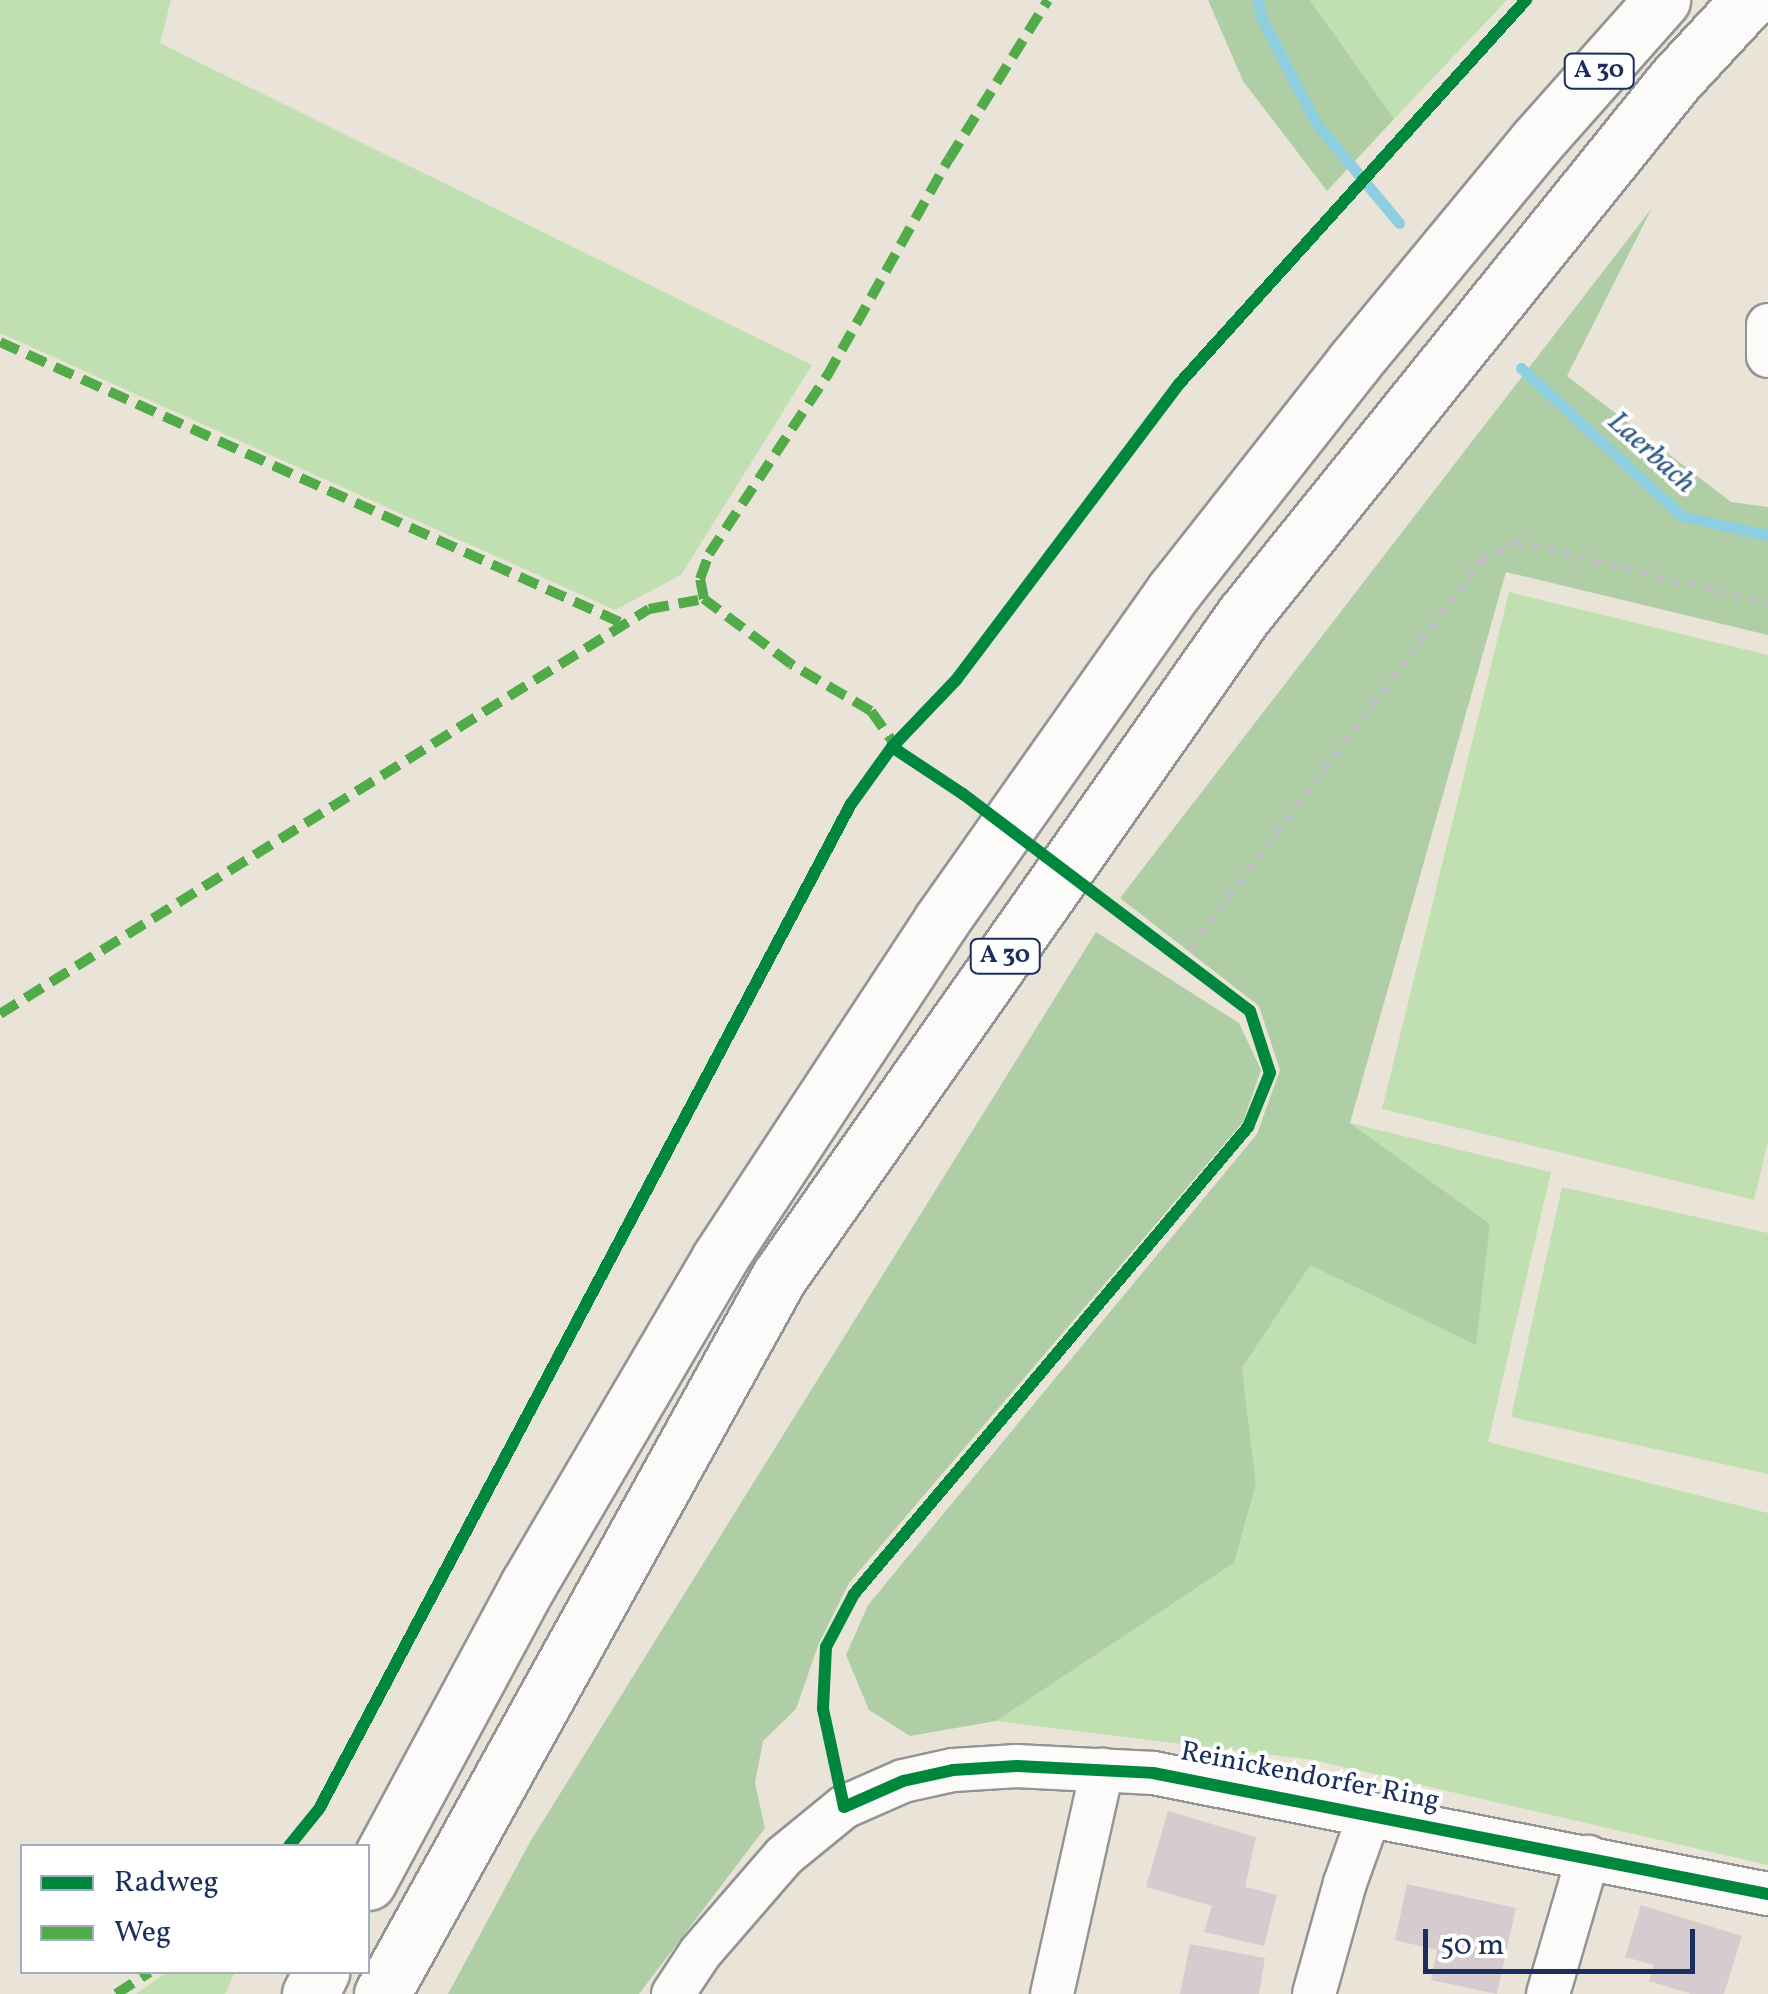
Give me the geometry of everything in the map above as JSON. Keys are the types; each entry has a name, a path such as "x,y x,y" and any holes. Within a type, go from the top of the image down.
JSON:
{"highway":[{"name":"A 30","path":"370,1878 528,1585 709,1276 941,921 1174,591 1536,142 1662,0"},
{"name":"A 30","path":"382,1994 780,1277 1244,615 1675,80 1749,0"}],"street":[{"path":"1768,326 1768,356"},
{"name":"Reinickendorfer Ring","path":"673,1994 700,1953 784,1856 844,1807 902,1781 952,1770 1153,1773 1768,1894"},
{"path":"1052,1994 1102,1770"},
{"path":"1314,1994 1344,1882 1370,1813"},
{"path":"1548,1994 1588,1857"}],"path":[{"path":"844,1807 823,1709 826,1647 854,1594 1248,1127 1270,1073 1250,1011 1180,961 1480,562 1516,542 1768,604"}],"green space":[{"path":"0,0 171,0 160,43 812,365 681,575 615,610 0,333"},
{"path":"1208,0 1310,0 1394,119 1327,191 1243,81"},
{"path":"1310,0 1507,0 1394,119"},
{"path":"1652,208 1567,376 1731,502 1768,507 1768,635 1506,572 1350,1123 1490,1224 1476,1345 1310,1265 1242,1368 1256,1484 1234,1563 996,1721 910,1736 869,1710 846,1655 868,1605 1257,1134 1280,1070 1259,1006 1120,898"},
{"path":"1509,592 1768,655 1768,1142 1754,1200 1382,1109"},
{"path":"1096,932 1239,1023 1261,1070 1243,1122 849,1583 819,1643 796,1709 763,1741 755,1783 765,1828 639,1994 448,1994 530,1842"},
{"path":"1350,1123 1551,1172 1488,1442 1768,1513 1768,1865 1313,1760 996,1721 1234,1563 1256,1484 1242,1368 1310,1264 1475,1344 1490,1224"},
{"path":"1562,1187 1768,1233 1768,1474 1511,1417"},
{"path":"164,1974 234,1974 225,1994 136,1994"}],"building":[{"path":"1168,1811 1256,1837 1245,1887 1277,1895 1264,1946 1204,1932 1212,1906 1146,1887"},
{"path":"1407,1884 1516,1908 1497,1994 1431,1980 1437,1950 1395,1940"},
{"path":"1641,1905 1742,1936 1724,1994 1691,1994 1649,1981 1654,1965 1625,1957"},
{"path":"1190,1944 1265,1958 1259,1994 1180,1994"}],"waterway":[{"name":"Laerbach","path":"1258,0 1261,17 1316,123 1399,223"},
{"name":"Laerbach","path":"1521,368 1682,516 1768,535"}],"marked path":[{"path":"900,752 871,711 791,664 704,599 700,579 709,554 827,376 949,159 1048,0"},
{"path":"0,342 624,624"},
{"path":"0,1014 649,609 704,599"},
{"path":"116,1994 147,1974"}],"cycle path":[{"path":"291,1844 319,1809 851,804 892,747 956,680 1179,384 1526,0"},
{"path":"892,747 963,794 1250,1011 1270,1073 1248,1127 854,1594 826,1647 823,1709 844,1807 903,1781 953,1770 1017,1766 1153,1773 1768,1894"}]}
